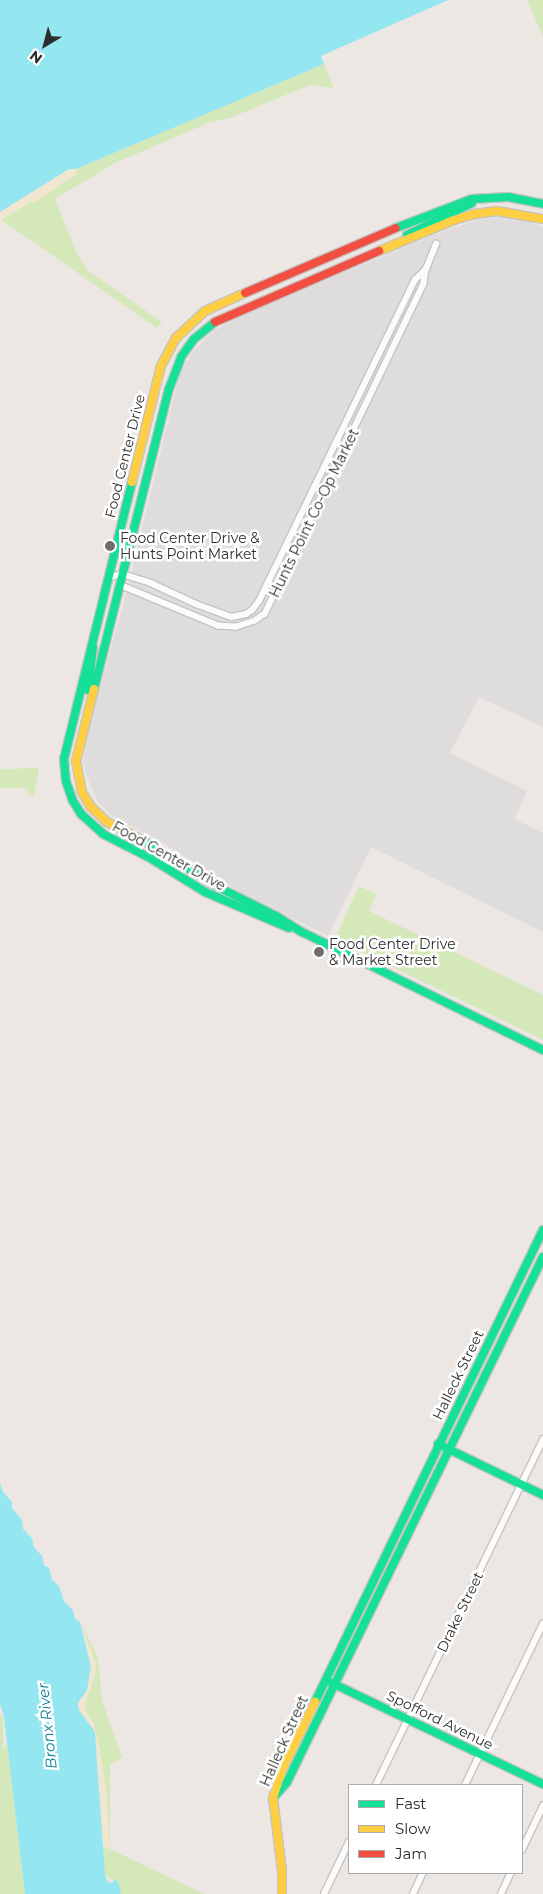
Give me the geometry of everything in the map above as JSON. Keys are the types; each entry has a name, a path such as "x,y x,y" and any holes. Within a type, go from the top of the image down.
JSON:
{"main road":[{"name":"Food Center Drive","path":"302,932 272,922 194,886 152,858 102,834 81,814 67,787 64,759 158,375 173,343 192,321 220,303 448,206 484,197 515,197 543,204"},
{"path":"385,247 484,197"},
{"name":"Food Center Drive","path":"543,218 508,211 475,214 385,247 219,319 201,332 186,348 172,378 87,711 78,748 76,769 82,792 95,812 107,822 155,846 218,887 276,916 302,932 543,1050"},
{"path":"87,711 94,658 93,635"},
{"name":"Halleck Street","path":"273,1798 282,1770 543,1230"},
{"path":"532,1253 543,1258"},
{"name":"Halleck Street","path":"273,1798 286,1786 543,1258"},
{"path":"438,1444 543,1495"},
{"name":"Spofford Avenue","path":"326,1680 543,1784"},
{"path":"273,1798 282,1871 282,1894"}],"street":[{"name":"Hunts Point Co-Op Market","path":"119,585 218,626 236,628 255,621 265,614 424,284 426,268 436,244"},
{"name":"Hunts Point Co-Op Market","path":"122,574 151,582 224,615 238,616 252,610 259,601 415,280 426,268"},
{"path":"108,578 122,574"},
{"name":"Drake Street","path":"376,1784 543,1439"},
{"path":"465,1784 543,1624"},
{"path":"523,1848 543,1806"},
{"path":"324,1894 348,1844"},
{"path":"413,1894 423,1874"},
{"path":"501,1894 511,1874"}],"shaded area":[{"path":"497,217 521,219 543,227 543,727 479,697 450,753 527,791 514,819 543,833 543,932 371,847 328,936 240,892 160,841 112,816 98,802 86,775 83,760 85,741 126,594 180,373 193,352 211,333 233,320 438,233 480,219"}],"green space":[{"path":"527,0 543,0 543,36"},
{"path":"324,64 334,88 310,85 230,118 208,123 115,163 55,199 76,251 87,270 162,322 157,328 0,219 69,170 76,169"},
{"path":"39,768 34,796 29,795 27,788 0,788 0,769"},
{"path":"359,886 376,894 369,911 543,995 543,1040 335,939"},
{"path":"80,1622 98,1657 102,1701 122,1757 110,1765 110,1849 106,1790 98,1741 94,1724 87,1714 85,1703 95,1675 96,1664"},
{"path":"0,1713 3,1721 3,1751 7,1743 25,1894 0,1894"},
{"path":"103,1846 204,1894 121,1894 119,1884 105,1875"}],"sand":[{"path":"69,169 76,169 77,174 34,203 32,201 0,221 0,212"},
{"path":"80,1622 96,1664 95,1675 85,1703 87,1714 94,1724 98,1741 106,1790 110,1849 103,1846 95,1732 79,1710 78,1703 87,1690 91,1667"}],"water":[{"path":"0,0 448,0 321,56 324,64 76,169 69,169 0,212"},
{"name":"Bronx River","path":"0,1483 3,1492 12,1502 12,1508 22,1520 23,1529 32,1538 34,1547 42,1556 44,1565 49,1568 52,1580 59,1586 64,1601 73,1610 75,1619 80,1622 91,1667 87,1690 78,1703 79,1710 95,1732 105,1875 108,1882 112,1883 115,1879 119,1884 121,1894 25,1894 4,1717 0,1704"}],"traffic: fast":[{"path":"396,228 472,199 508,197 543,204"},
{"path":"407,235 472,203"},
{"path":"94,689 169,389 181,357 194,339 215,322"},
{"path":"132,482 64,759 66,781 73,801 81,814 103,834 152,859 205,892 289,928"},
{"path":"88,690 93,647"},
{"path":"141,839 218,887 276,916 302,932 543,1050"},
{"path":"315,1702 543,1230"},
{"path":"275,1796 287,1782 543,1257"},
{"path":"438,1444 543,1495"},
{"path":"332,1683 543,1784"}],"traffic: slow":[{"path":"379,251 454,220 475,214 497,211 543,219"},
{"path":"132,482 161,366 176,338 205,311 245,293"},
{"path":"94,689 76,761 82,792 91,807 107,822 141,839"},
{"path":"282,1894 282,1871 273,1798 282,1770 315,1702"}],"traffic: jam":[{"path":"245,293 396,228"},
{"path":"215,322 379,251"}],"place":[{"name":"Food Center Drive & Hunts Point Market","path":"110,546"},
{"name":"Food Center Drive & Market Street","path":"319,952"}]}
